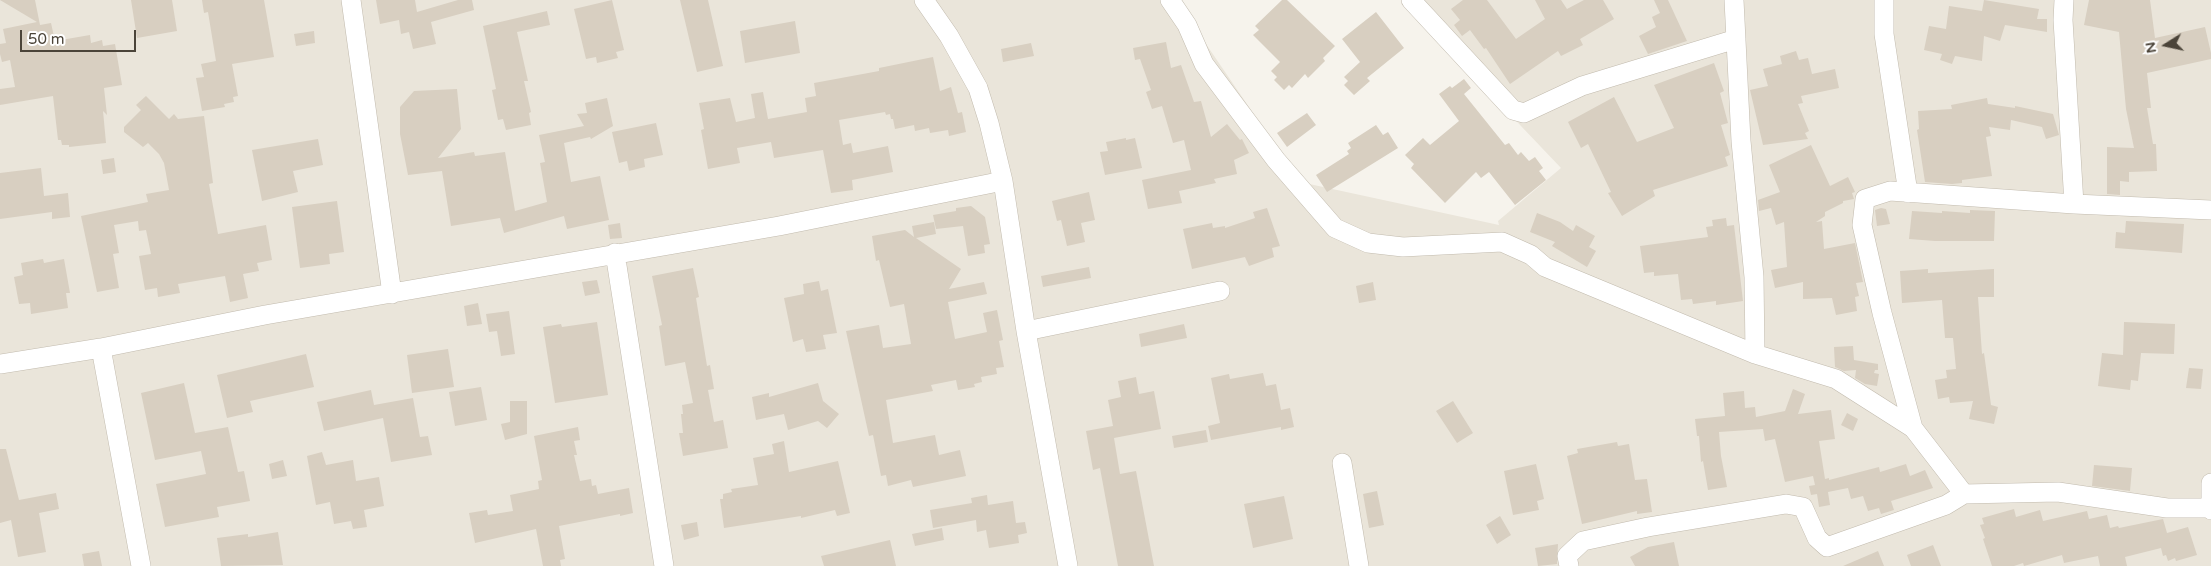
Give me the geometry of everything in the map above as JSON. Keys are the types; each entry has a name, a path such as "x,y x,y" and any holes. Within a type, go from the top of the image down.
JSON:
{"street":[{"path":"352,0 392,294"},
{"path":"924,0 949,36 978,88 1003,181 1026,331 1068,566"},
{"path":"1170,0 1187,25 1204,64 1276,160 1335,228 1368,243 1403,247 1502,242 1531,255 1545,267 1755,354 1836,379 1913,428 1964,494"},
{"path":"1412,0 1513,110 1524,113 1582,86 1736,39"},
{"path":"1734,0 1740,141 1754,277 1755,354"},
{"path":"1884,0 1884,34 1908,194"},
{"path":"2064,0 2063,20 2074,204"},
{"path":"0,364 101,348 265,315 778,226 1003,181"},
{"path":"1913,428 1882,313 1862,225 1865,199 1890,191 1908,194 2074,204 2211,210"},
{"path":"615,253 664,566"},
{"path":"1026,331 1220,292"},
{"path":"101,348 141,566"},
{"path":"1342,464 1359,566"},
{"path":"1569,566 1567,556 1583,541 1648,527 1786,504 1803,507 1817,538 1827,547 1946,505 1964,494 2058,492 2167,508 2210,509 2211,483"}],"shaded area":[{"path":"0,0 1176,0 1300,182 1499,225 1498,221 1561,168 1401,0 2211,0 2211,566 0,566"}],"building":[{"path":"0,0 35,0 40,25 51,23 55,41 90,35 91,43 102,40 103,46 115,44 122,85 104,88 107,115 103,111 106,143 69,147 69,145 62,145 61,140 58,140 53,96 0,105 0,89 15,87 10,60 2,62 0,54 0,44 6,43 3,29 37,22"},
{"path":"131,0 172,0 177,31 137,38"},
{"path":"202,0 264,0 274,57 232,64 238,96 233,97 234,102 224,104 225,107 202,111 196,78 204,77 201,64 216,61 208,12 204,13"},
{"path":"376,0 415,0 417,12 458,0 472,0 474,10 431,22 436,44 413,49 409,32 401,34 399,20 380,24"},
{"path":"612,0 624,50 616,52 618,58 597,63 596,57 586,59 574,9"},
{"path":"680,0 708,0 723,66 697,72"},
{"path":"1282,0 1287,0 1335,46 1323,58 1325,61 1308,78 1305,74 1292,88 1289,85 1284,90 1274,80 1277,77 1271,71 1280,62 1253,35 1259,30 1255,26"},
{"path":"1463,0 1487,0 1516,39 1545,19 1535,0 1561,0 1567,9 1584,0 1603,0 1614,19 1580,39 1583,45 1561,56 1558,51 1510,84 1486,48 1484,49 1470,30 1462,36 1454,25 1460,20 1451,9"},
{"path":"1654,0 1668,0 1687,41 1648,54 1639,36 1656,27 1652,17 1660,13"},
{"path":"1984,0 2039,9 2037,19 2047,19 2047,32 2005,25 2000,41 1984,36 1982,61 1955,56 1952,64 1940,60 1942,54 1924,50 1929,26 1946,29 1949,6 1982,11"},
{"path":"2089,0 2150,0 2155,38 2205,27 2211,53 2211,59 2147,73 2151,108 2147,108 2153,144 2156,144 2157,171 2129,172 2129,182 2120,181 2120,195 2107,194 2107,147 2134,148 2126,109 2119,32 2084,25"},
{"path":"547,11 550,25 517,32 528,81 524,81 531,112 529,113 531,125 506,130 503,119 498,120 492,90 496,89 483,26"},
{"path":"1376,12 1404,48 1367,78 1370,81 1354,95 1344,85 1348,81 1344,77 1360,62 1342,39"},
{"path":"795,21 800,53 745,63 740,31"},
{"path":"314,31 315,43 296,46 294,34"},
{"path":"1166,42 1171,68 1181,65 1194,102 1201,101 1211,137 1227,124 1240,140 1242,139 1249,153 1234,160 1237,174 1214,179 1216,183 1179,191 1182,203 1148,209 1142,180 1191,170 1184,140 1173,143 1162,106 1152,109 1146,92 1151,90 1140,59 1135,60 1133,48"},
{"path":"1031,43 1034,56 1003,62 1001,49"},
{"path":"1796,51 1799,60 1808,58 1812,74 1835,69 1839,88 1801,96 1803,103 1798,104 1809,131 1805,133 1808,139 1763,145 1750,90 1768,86 1763,69 1782,64 1780,56"},
{"path":"933,57 940,91 951,87 958,113 962,112 966,132 949,136 948,130 930,133 929,128 915,131 914,125 895,129 893,119 891,119 890,114 886,115 885,112 839,120 843,145 851,143 853,153 888,146 893,172 852,180 853,190 831,193 823,150 774,158 771,142 737,148 740,163 708,169 701,130 704,129 699,103 730,98 736,122 755,118 751,94 763,92 768,119 807,112 805,98 816,96 814,83 879,71 879,68"},
{"path":"1714,63 1724,91 1720,93 1728,123 1721,125 1730,155 1725,157 1728,166 1653,190 1655,196 1622,216 1608,193 1611,192 1588,144 1581,148 1568,122 1614,97 1637,142 1674,128 1654,85"},
{"path":"1464,79 1471,88 1464,94 1505,145 1509,143 1518,155 1521,152 1529,161 1535,157 1543,168 1539,171 1546,180 1515,205 1489,172 1481,178 1476,172 1445,203 1411,168 1414,164 1405,155 1423,138 1430,145 1459,121 1439,94 1450,86 1452,88"},
{"path":"457,89 461,129 438,158 474,152 475,156 505,152 515,211 547,202 540,163 545,162 539,135 584,126 577,114 587,113 585,103 607,98 613,126 591,139 590,137 564,143 571,182 600,176 609,220 567,229 564,216 504,233 500,218 451,226 442,171 408,175 400,134 400,107 414,91"},
{"path":"146,96 169,119 174,114 178,119 204,116 213,183 209,184 218,234 266,225 272,260 257,263 259,271 243,274 248,298 230,302 225,276 178,284 180,293 158,297 157,288 145,290 139,256 151,254 146,230 139,231 138,221 114,225 119,253 113,254 119,288 97,292 81,216 148,202 146,194 169,190 164,163 159,154 148,143 143,147 124,132 124,127 141,110 136,105"},
{"path":"1987,98 1988,104 2015,108 2015,106 2053,114 2059,135 2046,139 2042,127 2011,120 2010,130 1989,127 1991,136 1986,137 1992,176 1962,180 1962,183 1952,184 1925,182 1917,130 1919,129 1918,111 1952,109 1951,105"},
{"path":"1307,113 1316,125 1287,147 1277,133"},
{"path":"656,123 663,155 644,159 645,167 629,171 627,161 619,163 612,132"},
{"path":"1376,125 1383,135 1388,132 1398,148 1327,192 1316,175 1349,154 1347,151 1351,148 1348,143"},
{"path":"1126,138 1126,140 1135,138 1142,168 1105,175 1100,152 1108,151 1106,142"},
{"path":"318,139 323,165 293,171 298,192 262,201 252,150"},
{"path":"1811,145 1830,186 1848,177 1855,192 1852,193 1854,199 1843,201 1843,203 1825,212 1825,216 1816,222 1822,221 1824,249 1855,243 1863,282 1856,283 1859,296 1855,297 1857,311 1836,315 1832,298 1803,299 1803,282 1775,288 1771,270 1787,267 1784,222 1776,225 1771,208 1759,211 1758,200 1780,192 1769,165"},
{"path":"114,158 116,172 103,174 101,160"},
{"path":"41,168 44,196 68,193 70,217 52,219 52,212 0,219 0,173"},
{"path":"1089,192 1095,220 1081,223 1085,242 1067,246 1061,220 1057,221 1052,201"},
{"path":"337,201 344,252 329,254 330,264 300,268 292,207"},
{"path":"971,206 985,217 990,244 984,245 985,253 968,256 963,226 936,229 933,215 956,211 956,208"},
{"path":"1267,208 1280,246 1272,248 1274,257 1249,266 1245,257 1192,269 1183,229 1212,223 1213,228 1225,226 1225,228 1255,218 1253,212"},
{"path":"1886,209 1890,224 1877,226 1875,210"},
{"path":"1970,210 1995,211 1994,241 1909,239 1912,211 1970,213"},
{"path":"1537,213 1560,222 1573,231 1576,225 1595,236 1589,247 1596,251 1587,267 1552,246 1555,242 1530,232"},
{"path":"1726,218 1727,226 1734,225 1743,301 1716,305 1716,301 1693,304 1692,299 1681,300 1678,274 1654,276 1654,272 1644,273 1640,246 1708,237 1706,227 1713,226 1712,220"},
{"path":"2126,221 2184,224 2182,253 2115,248 2116,232 2125,233"},
{"path":"934,222 936,234 916,238 961,269 949,289 984,282 987,294 948,302 955,339 987,332 983,313 997,310 1003,340 999,341 1004,367 996,368 997,374 981,377 982,382 974,384 975,387 958,390 956,380 931,385 933,391 886,400 893,443 935,435 939,455 960,450 966,476 913,487 911,480 888,486 886,475 881,476 873,435 869,436 846,331 879,325 883,348 911,344 904,304 890,307 879,260 876,261 872,236 905,230 914,237 912,226"},
{"path":"620,223 622,238 610,239 608,225"},
{"path":"43,259 44,263 64,259 70,293 66,293 68,308 31,314 30,303 19,304 14,277 23,275 21,263"},
{"path":"1089,267 1091,278 1043,287 1041,276"},
{"path":"693,268 699,297 696,298 707,366 710,365 714,389 708,390 714,422 723,420 728,448 683,456 679,433 683,433 682,405 693,403 685,362 665,366 659,326 662,325 652,276"},
{"path":"1928,269 1928,273 1994,269 1994,297 1978,297 1982,354 1984,353 1991,405 1998,407 1994,424 1969,419 1973,401 1950,403 1949,397 1938,399 1935,380 1947,378 1946,370 1956,369 1953,338 1945,338 1942,300 1902,303 1900,271"},
{"path":"597,280 600,293 585,296 582,282"},
{"path":"819,281 821,291 828,289 837,333 823,335 826,349 806,352 803,339 793,342 784,298 804,294 803,284"},
{"path":"1373,282 1376,300 1359,303 1356,286"},
{"path":"478,303 482,324 467,326 464,306"},
{"path":"509,311 515,354 501,356 497,331 489,332 486,314"},
{"path":"597,322 608,395 555,403 543,327 561,324 562,327"},
{"path":"2124,322 2175,324 2174,354 2141,353 2138,381 2131,380 2130,390 2098,386 2102,353 2123,355"},
{"path":"1184,324 1187,338 1141,347 1139,334"},
{"path":"1853,346 1854,360 1878,364 1878,370 1875,370 1874,373 1879,374 1877,386 1865,384 1855,378 1856,370 1844,371 1835,367 1834,347"},
{"path":"448,349 454,387 412,393 407,355"},
{"path":"306,354 314,387 250,401 253,412 227,418 217,375"},
{"path":"2189,368 2203,369 2201,389 2186,388"},
{"path":"1263,373 1266,386 1276,384 1281,410 1290,408 1294,427 1281,430 1281,427 1211,440 1208,426 1220,423 1211,378 1229,374 1230,379"},
{"path":"1136,377 1139,394 1154,391 1161,429 1114,438 1120,474 1136,471 1154,566 1118,566 1100,468 1093,470 1086,431 1113,426 1108,400 1121,397 1118,381"},
{"path":"184,383 195,433 228,427 238,472 244,471 250,501 217,507 219,517 165,527 156,484 206,474 201,451 155,460 141,393"},
{"path":"818,383 823,401 839,414 827,428 818,421 788,430 784,414 756,420 752,397 769,393 769,397"},
{"path":"481,387 487,420 455,426 449,392"},
{"path":"1793,389 1805,394 1798,414 1831,410 1835,439 1819,441 1825,479 1829,478 1829,480 1879,467 1880,472 1906,464 1910,476 1925,470 1933,488 1891,501 1894,510 1881,514 1879,508 1868,511 1863,496 1851,499 1848,488 1828,492 1830,505 1819,507 1817,494 1811,495 1809,486 1815,485 1813,476 1785,482 1775,439 1765,441 1763,429 1719,432 1727,487 1708,490 1703,461 1701,462 1699,436 1697,436 1695,419 1725,416 1723,393 1744,391 1745,408 1755,407 1756,417 1785,411"},
{"path":"371,390 374,405 413,398 420,437 428,436 432,455 391,462 383,418 324,431 317,402"},
{"path":"510,401 527,401 527,434 505,440 501,424 510,422"},
{"path":"1453,401 1473,433 1457,443 1436,411"},
{"path":"1847,413 1858,419 1853,431 1841,425"},
{"path":"578,427 580,440 574,441 577,455 574,455 580,481 591,479 592,486 596,485 598,494 629,488 633,513 559,526 565,559 560,560 561,566 543,566 536,529 475,543 469,513 487,510 488,515 513,511 510,495 539,489 538,481 542,480 534,436"},
{"path":"1206,430 1208,442 1174,448 1172,436"},
{"path":"784,441 789,472 838,461 850,513 837,516 835,510 801,518 801,516 724,528 720,499 723,499 723,494 732,492 731,489 758,485 753,458 774,454 772,444"},
{"path":"1617,442 1618,446 1629,444 1635,480 1647,479 1652,512 1637,514 1637,511 1582,524 1567,456 1578,453 1577,449"},
{"path":"0,449 6,449 19,500 56,493 59,509 39,513 46,552 18,557 11,520 0,523"},
{"path":"322,452 326,465 353,460 356,481 379,477 384,506 364,510 367,527 353,529 351,521 334,524 330,502 316,505 307,456"},
{"path":"283,460 287,476 272,479 269,464"},
{"path":"1536,464 1544,499 1537,501 1539,510 1513,515 1504,471"},
{"path":"2094,465 2132,468 2130,491 2092,486"},
{"path":"1377,491 1384,525 1369,528 1363,494"},
{"path":"987,495 988,505 1013,501 1016,523 1025,522 1027,533 1018,535 1019,543 989,548 986,530 977,532 976,520 933,528 930,510 972,503 971,498"},
{"path":"1284,496 1293,539 1253,548 1244,504"},
{"path":"2014,509 2016,517 2040,510 2043,521 2087,511 2089,519 2107,515 2110,528 2118,526 2119,528 2163,519 2167,533 2188,527 2197,555 2176,561 2175,558 2168,561 2166,555 2163,556 2161,548 2125,557 2127,566 2100,566 2098,556 2064,563 2062,555 2024,566 2023,563 2014,566 1992,566 1980,525 1984,524 1982,518"},
{"path":"1500,516 1511,535 1497,544 1486,525"},
{"path":"697,522 699,536 684,540 681,525"},
{"path":"942,528 944,540 915,546 912,534"},
{"path":"278,532 283,565 221,566 217,538 248,534 248,537"},
{"path":"890,540 896,566 824,566 821,556"},
{"path":"1674,542 1679,566 1635,566 1630,557 1648,547"},
{"path":"1558,544 1557,564 1538,566 1535,548"},
{"path":"1933,545 1941,566 1911,566 1907,555"},
{"path":"99,551 102,566 84,566 82,554"},
{"path":"1878,551 1884,566 1843,566"}]}
